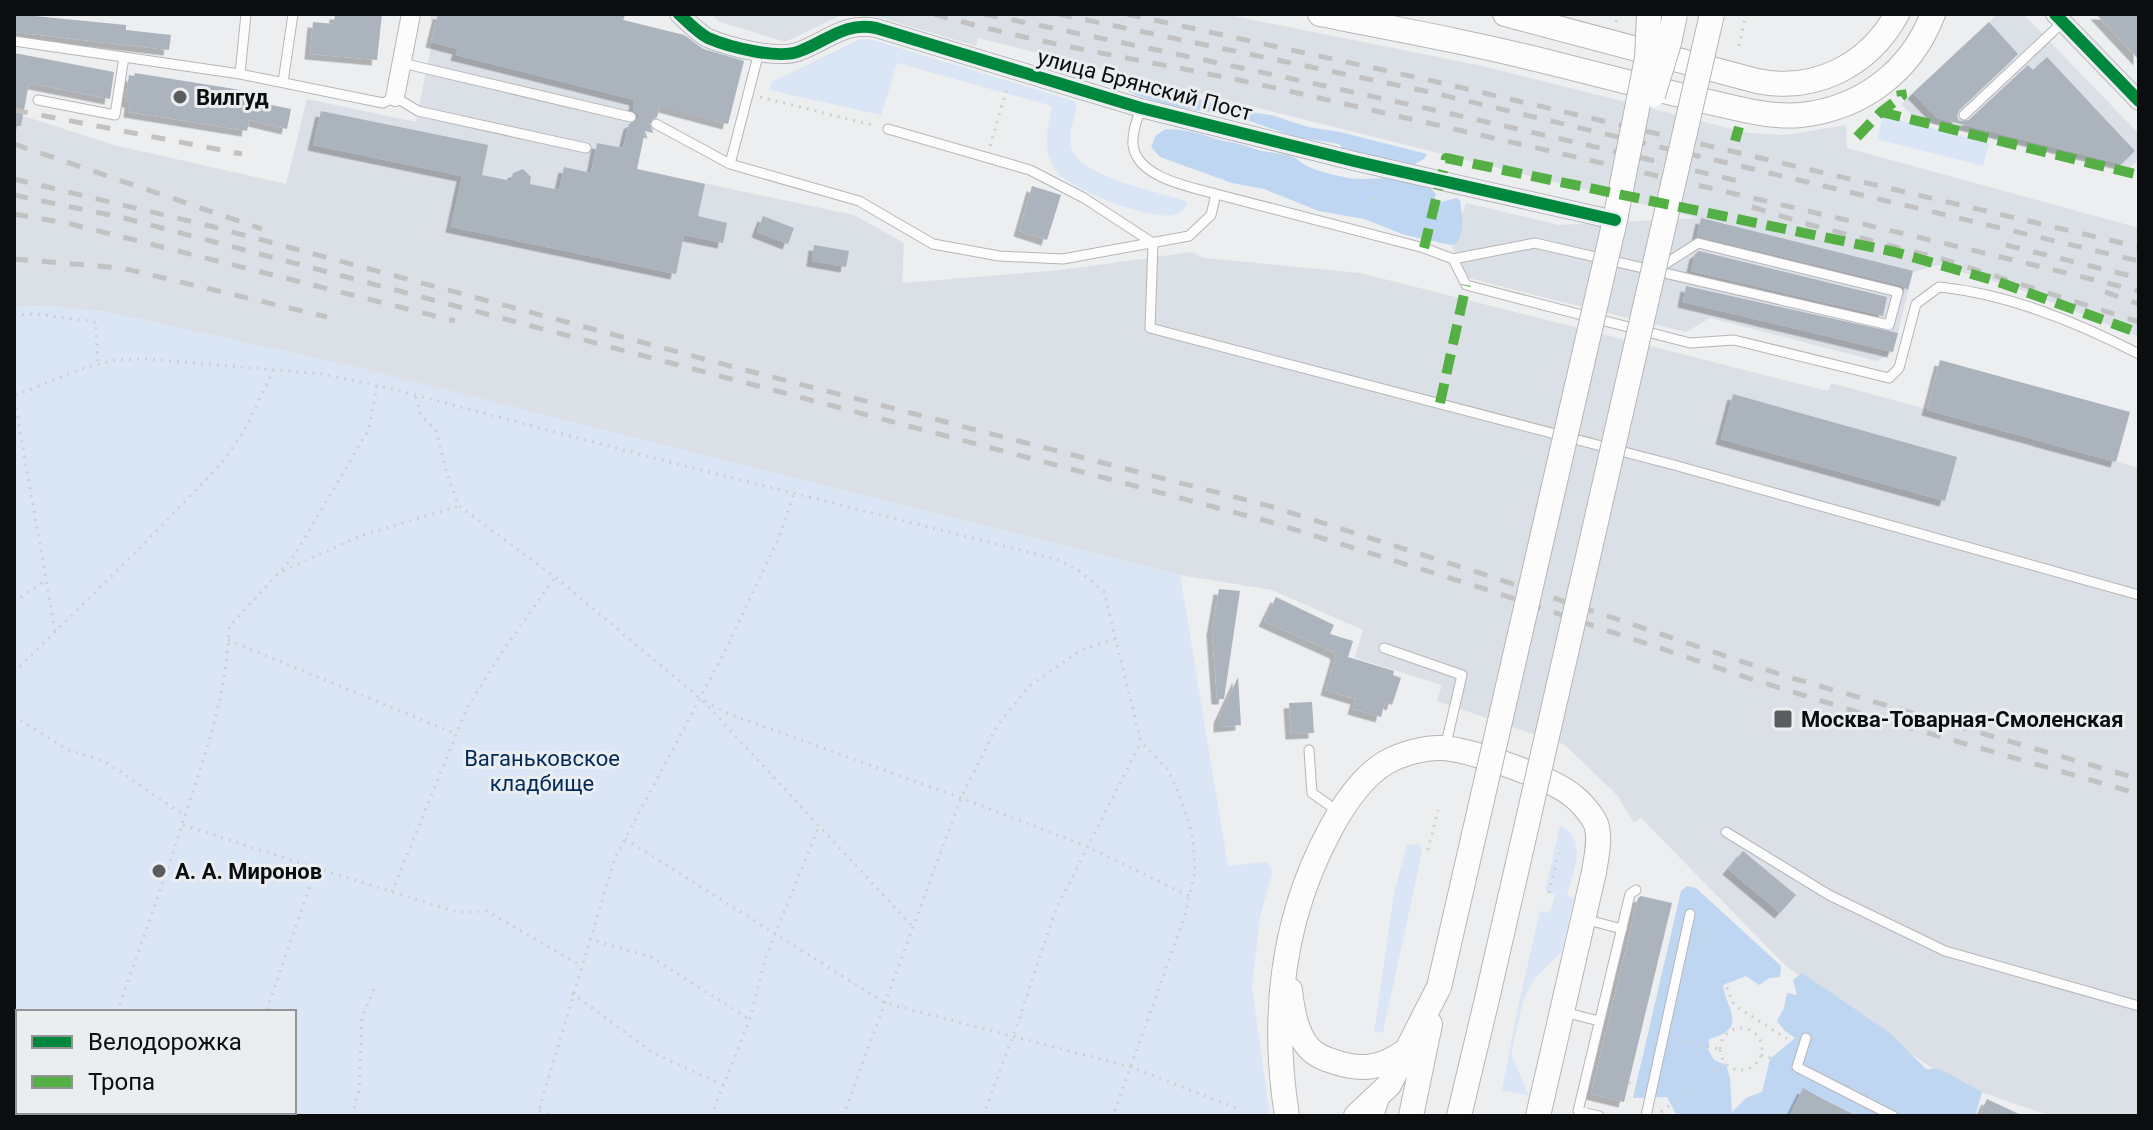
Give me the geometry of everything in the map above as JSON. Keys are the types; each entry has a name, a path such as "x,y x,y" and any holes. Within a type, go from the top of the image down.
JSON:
{"main road":[{"path":"1320,14 1486,47 1728,106 1781,115 1830,109 1878,87 1913,55 1933,14"},
{"path":"1505,14 1737,76 1787,86 1815,81 1849,66 1881,38 1897,14"},
{"path":"1411,1116 1425,1043 1615,220 1647,58 1649,14"},
{"path":"1615,220 1675,14"},
{"path":"1459,1116 1712,14"},
{"path":"1287,1116 1278,1041 1280,1000 1304,883 1339,812 1370,775 1385,763 1403,755 1445,748 1508,765 1557,786 1573,795 1596,824 1598,845 1584,919 1538,1116"},
{"path":"1287,956 1297,1024 1311,1050 1325,1059 1359,1069 1390,1062 1404,1052"},
{"path":"1356,1116 1389,1085 1439,987"},
{"path":"1467,1078 1472,1110 1476,1116"}],"street":[{"path":"395,97 411,14"},
{"name":"улица Брянский Пост","path":"679,14 706,36 759,52 787,55 798,53 845,29 859,25 876,28 1141,108 1615,220"},
{"path":"2059,18 2139,101"}],"lane":[{"path":"240,74 246,14"},
{"path":"283,82 293,14"},
{"path":"1964,115 2059,18"},
{"path":"14,41 240,74 383,103 395,97 418,111 586,148"},
{"path":"730,164 759,52"},
{"path":"38,100 115,115 124,57"},
{"path":"402,63 631,117"},
{"path":"1141,108 1133,134 1133,149 1141,161 1165,181 1378,236 1453,259 1535,243 1889,325 1898,292 1698,243 1656,270"},
{"path":"656,124 730,164 859,201 933,244 999,256 1063,259 1189,236 1211,215 1216,194"},
{"path":"888,129 1030,170 1084,198 1153,243"},
{"path":"1153,243 1150,328 1674,465 2139,595"},
{"path":"1453,259 1466,285 1690,343 1734,340 1889,378 1899,368 1916,304 1939,287 1965,290 2033,308 2094,331 2139,354"},
{"path":"1384,648 1462,675 1445,748"},
{"path":"1309,750 1312,793 1339,812"},
{"path":"1726,832 1829,895 1945,951 2139,1006"},
{"path":"1599,1116 1578,1111 1630,894 1636,890"},
{"path":"1646,1116 1690,914"},
{"path":"1584,919 1622,929"},
{"path":"1562,1012 1599,1021"},
{"path":"1806,1038 1797,1067 1893,1116"},
{"path":"1379,1116 1389,1085"}],"path":[{"path":"1616,22 1618,14"},
{"path":"1739,46 1746,14"},
{"path":"986,157 1005,93"},
{"path":"748,94 888,129"},
{"path":"1370,174 1378,236"},
{"path":"14,315 36,314 96,322 98,364"},
{"path":"55,631 14,396 115,360 148,359 323,374 1060,560 1081,572 1104,592 1141,742 1168,770 1193,837 1195,872 1189,896 1113,1116"},
{"path":"14,672 169,520 221,464 243,433 274,369"},
{"path":"118,1010 219,714 229,627 294,556 369,429 377,386"},
{"path":"416,397 421,416 436,430 459,506 555,577 701,699 913,927"},
{"path":"553,1116 538,1113 615,858 701,699 779,537 794,493"},
{"path":"279,572 360,536 459,506"},
{"path":"392,892 467,708 555,577"},
{"path":"14,602 46,580"},
{"path":"843,1116 961,798 997,726 1028,687 1081,650 1115,639"},
{"path":"228,640 456,734"},
{"path":"701,699 729,714 1086,846 1189,896"},
{"path":"14,716 68,750 104,761 185,816"},
{"path":"983,1116 1056,909 1141,742"},
{"path":"1428,850 1438,810"},
{"path":"183,825 457,912 487,911 581,966"},
{"path":"711,1116 750,1019 765,959 819,826"},
{"path":"625,839 885,1003 1131,1067 1236,1108"},
{"path":"1549,893 1559,853"},
{"path":"267,1010 316,868"},
{"path":"1687,931 1705,935 1734,1005 1792,1042 1797,1067 1761,1055"},
{"path":"589,939 651,957 750,1019"},
{"path":"352,1116 359,1090 362,1018 374,989"},
{"path":"572,993 653,1053 725,1086"},
{"path":"1742,1028 1756,1035 1762,1048 1761,1055 1758,1062 1747,1069 1733,1069 1725,1063 1720,1049 1723,1038 1742,1028"},
{"path":"1664,1036 1720,1049"},
{"path":"1656,1116 1725,1063"}],"shaded area":[{"path":"431,14 625,14 624,20 746,51 728,124 656,106 653,133 645,131 637,169 854,215 904,243 902,283 1062,270 1191,252 1204,258 1360,273 1828,391 1831,383 2139,468 2139,1116 2051,1116 1952,1082 1786,966 1641,818 1634,823 1617,795 1565,745 1437,701 1442,685 1355,658 1363,630 1272,590 1180,575 343,364 107,312 48,306 14,307 14,113 114,145 286,184 307,99 416,122 436,22 430,20"},
{"path":"711,14 843,14 785,42 718,21"},
{"path":"868,14 1224,14 1482,66 1748,133 1786,135 1846,125 1847,148 2139,228 2139,337 2016,288 1938,265 1913,272 1893,352 1877,361 1710,318 1686,332 1542,297 1469,278 1452,247 1466,203 1559,225 1698,218 978,38 976,46"},
{"path":"1998,14 2023,14 2139,134 2139,159 2127,170 1917,120 1901,104"},
{"path":"1130,79 1240,111 1271,115 1308,127 1427,154 1413,165 1378,161 1344,150 1339,144 1296,137 1238,117 1173,106 1135,95 1125,89 1123,82"},
{"path":"1166,129 1194,132 1291,156 1312,168 1348,178 1406,178 1417,181 1436,194 1434,200 1439,203 1456,198 1460,200 1460,238 1451,245 1405,235 1364,219 1319,211 1264,189 1232,183 1160,157 1151,147 1156,135"},
{"path":"1687,886 1696,888 1781,966 1780,977 1769,978 1759,985 1746,976 1723,985 1732,1023 1721,1035 1709,1039 1708,1049 1714,1060 1726,1065 1732,1112 1746,1098 1762,1092 1770,1059 1795,1038 1777,1021 1787,993 1797,995 1793,980 1802,973 1890,1033 1926,1069 1940,1069 1982,1092 1975,1116 1857,1116 1803,1089 1789,1116 1677,1116 1667,1097 1633,1098 1681,891"}],"green space":[{"path":"860,39 873,40 1074,101 1077,106 1070,139 1072,150 1079,160 1105,176 1186,201 1187,205 1176,214 1161,215 1129,208 1094,195 1065,179 1052,164 1047,139 1052,106 897,63 881,115 769,90 772,82"},
{"path":"1883,116 1989,143 1983,166 1877,139"},
{"name":"Ваганьковское кладбище","path":"48,306 107,312 343,364 1180,575 1228,866 1266,862 1273,871 1260,917 1252,987 1270,1116 14,1116 14,307"},
{"path":"1560,825 1569,831 1577,847 1567,896 1574,898 1562,951 1533,980 1523,1001 1511,1054 1529,1096 1502,1090 1540,911 1550,913 1555,895 1545,891"},
{"path":"1419,844 1422,847 1419,866 1383,1032 1374,1033 1394,893 1407,845"}],"building":[{"path":"14,14 126,25 126,30 171,35 169,50 14,32"},
{"path":"335,14 382,14 377,60 310,54 313,22 334,24"},
{"path":"438,14 625,14 623,20 684,35 703,49 744,61 728,124 660,106 657,117 649,121 653,133 645,131 637,169 705,184 698,216 727,223 723,243 684,235 676,274 451,227 462,176 313,145 321,111 488,145 482,175 511,181 513,173 523,169 531,177 530,184 559,190 564,167 591,173 597,143 623,148 629,124 638,119 638,114 633,110 635,100 456,55 458,49 431,42"},
{"path":"2096,14 2139,14 2139,60"},
{"path":"1989,22 2018,54 1959,110 1959,121 1969,120 2028,65 2033,70 2047,57 2135,151 2121,164 1937,118 1913,93"},
{"path":"14,53 114,72 110,99 29,83 21,126 14,126"},
{"path":"135,73 253,92 252,101 291,109 287,129 249,120 247,131 129,112 130,102 125,101 129,75 134,76"},
{"path":"1032,186 1061,195 1047,240 1019,231"},
{"path":"763,216 794,228 788,244 757,232"},
{"path":"1701,218 1913,271 1908,290 1900,285 1697,236"},
{"path":"814,245 849,251 846,267 812,261"},
{"path":"1699,251 1887,297 1883,316 1691,271 1695,254"},
{"path":"1686,286 1898,333 1893,352 1683,302"},
{"path":"1940,360 2130,412 2116,462 1927,410"},
{"path":"1733,394 1957,457 1945,501 1721,439"},
{"path":"1219,589 1240,591 1224,699 1217,699 1212,630"},
{"path":"1276,597 1334,625 1330,634 1353,641 1348,657 1394,671 1393,675 1401,678 1392,705 1385,702 1381,717 1353,709 1356,699 1326,690 1335,653 1264,621"},
{"path":"1238,677 1241,725 1219,727 1219,718"},
{"path":"1312,702 1314,733 1291,734 1289,703"},
{"path":"1743,851 1796,895 1780,913 1728,869"},
{"path":"1641,896 1672,903 1624,1102 1591,1094 1638,898"},
{"path":"1803,1088 1821,1098 1857,1116 1789,1116"},
{"path":"1987,1099 2023,1116 1979,1116"}],"railway":[{"path":"934,14 1020,36 1237,80 1495,138 2139,291"},
{"path":"984,14 1362,94 1738,181"},
{"path":"1058,14 1425,91 2139,261"},
{"path":"1127,14 1433,81 2139,247"},
{"path":"14,110 242,154"},
{"path":"14,144 262,229"},
{"path":"14,179 210,226 730,366 1273,507 1782,675 2139,779"},
{"path":"14,195 124,218 1267,521 1485,589 1751,679 2139,794"},
{"path":"1752,207 1942,259 2139,322"},
{"path":"14,214 71,224 455,321"},
{"path":"2006,245 2139,278"},
{"path":"14,259 122,268 327,317"},
{"path":"2105,292 2139,304"}],"marked path":[{"path":"1857,137 1902,96 1901,90"},
{"path":"1881,112 2139,175"},
{"path":"1735,141 1739,127"},
{"path":"1424,248 1446,158 1895,252 1996,281 2139,333"},
{"path":"1440,403 1466,285"}],"cycle path":[{"path":"679,14 708,38 741,48 780,54 800,51 846,30 876,28 1141,108 1354,161 1615,220"},
{"path":"2055,14 2139,101"}],"place":[{"name":"Вилгуд","path":"180,97"},
{"name":"Москва-Товарная-Смоленская","path":"1783,719"},
{"name":"А. А. Миронов","path":"159,871"}]}
